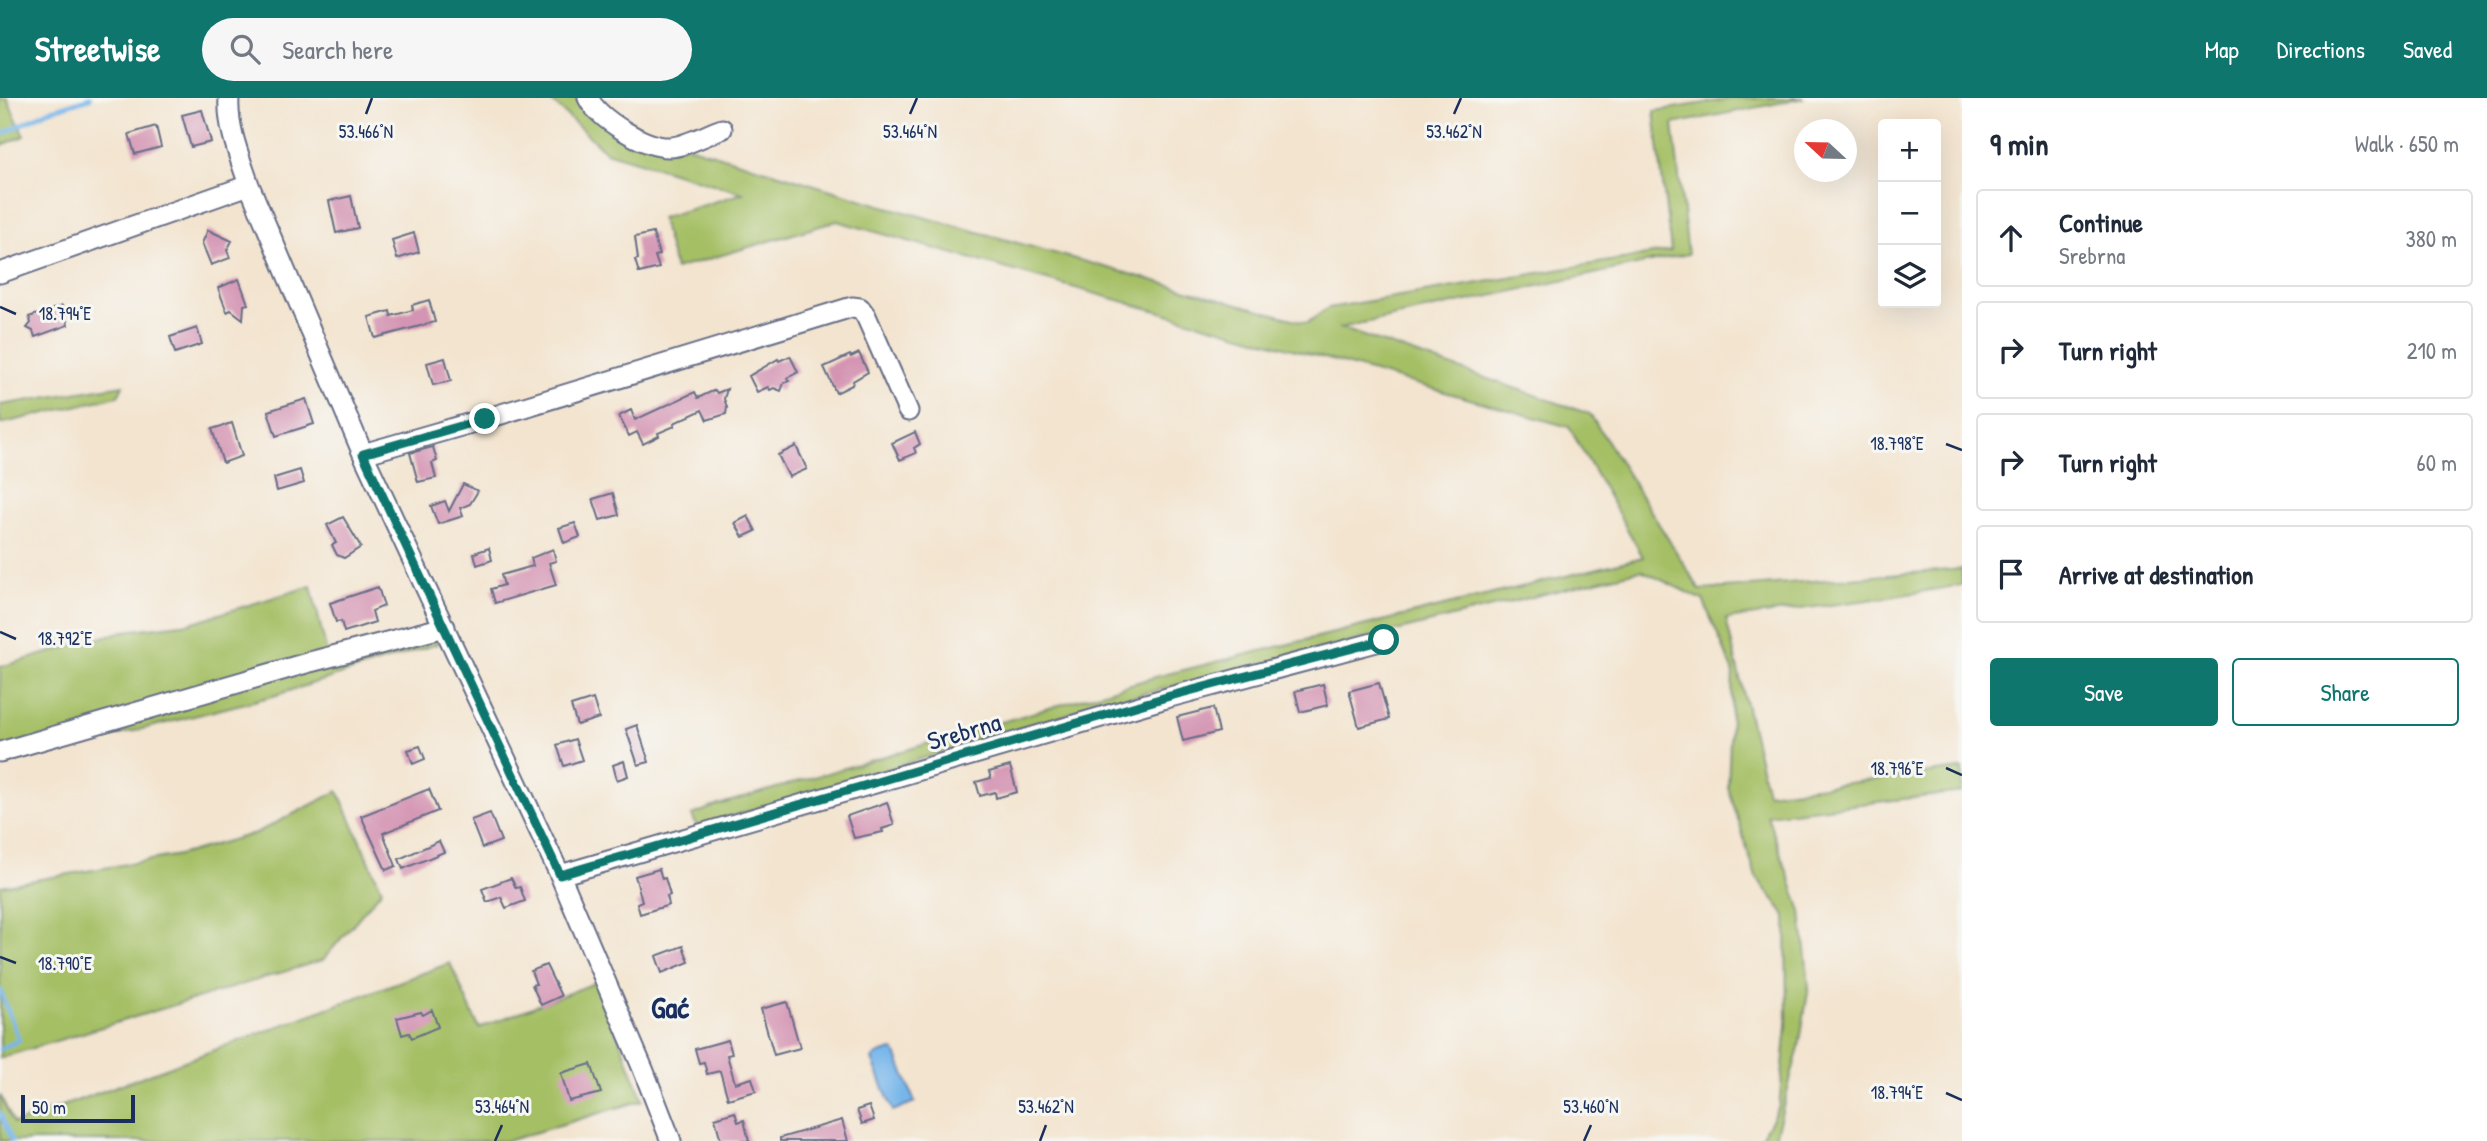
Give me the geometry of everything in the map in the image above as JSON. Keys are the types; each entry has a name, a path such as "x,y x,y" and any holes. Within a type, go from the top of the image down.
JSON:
{"street":[{"path":"229,98 228,108 234,139 250,185 363,454 560,875 671,1141"},
{"path":"588,98 592,105 614,124 643,142 670,147 722,129"},
{"path":"0,273 250,185"},
{"path":"363,454 852,307 860,307 866,316 908,411"},
{"path":"0,752 310,662 445,627"},
{"name":"Srebrna","path":"560,875 1170,696 1384,640"}],"green space":[{"path":"0,98 7,98 24,136 0,146"},
{"path":"548,98 598,98 649,134 880,205 1307,323 1328,308 1671,251 1654,111 1737,98 1804,98 1673,124 1688,254 1340,328 1590,414 1700,590 1962,569 1962,585 1726,619 1767,793 1962,769 1962,792 1767,815 1801,911 1809,986 1799,1047 1774,1141 1759,1141 1779,1106 1787,1025 1786,916 1756,877 1728,787 1733,670 1703,600 1641,570 1098,705 697,827 692,815 718,805 1155,677 1643,557 1569,427 837,221 675,269 661,218 743,193 606,152"},
{"path":"123,385 118,396 0,424 0,405"},
{"path":"311,586 330,666 438,635 437,644 273,696 0,765 0,667 124,631 190,623"},
{"path":"338,791 382,890 323,960 0,1058 0,886 179,855 256,833"},
{"path":"450,963 479,1028 597,982 643,1100 507,1141 0,1141 0,1095 14,1124"}],"water":[{"path":"895,1051 915,1102 893,1111 872,1059"}],"building":[{"path":"202,110 211,142 191,147 182,115"},
{"path":"156,126 161,147 135,154 129,134"},
{"path":"351,196 358,228 336,233 329,201"},
{"path":"208,230 232,241 227,250 230,258 211,265 202,243"},
{"path":"414,233 419,252 397,259 392,240"},
{"path":"653,233 659,255 655,256 659,268 639,273 635,260 638,259 635,237"},
{"path":"239,279 248,304 244,305 243,319 231,310 227,312 218,288"},
{"path":"429,300 435,322 375,338 369,317 390,311 391,316 413,310 412,305"},
{"path":"62,306 68,325 35,337 33,331 27,328 31,323 29,317"},
{"path":"197,328 202,344 175,353 170,337"},
{"path":"859,353 868,372 836,393 824,367"},
{"path":"790,356 798,372 787,378 789,381 784,383 781,391 774,388 770,390 768,387 757,392 749,376 778,359 779,361"},
{"path":"445,358 451,381 433,385 427,363"},
{"path":"727,389 724,399 726,414 707,420 702,410 674,423 675,426 658,433 659,436 643,444 637,432 629,436 619,416 631,410 635,420 695,392 698,398 715,390 717,393"},
{"path":"306,399 314,424 276,436 268,411"},
{"path":"232,423 242,456 223,463 212,429"},
{"path":"915,432 920,444 914,448 916,453 900,460 892,443"},
{"path":"796,446 807,469 789,477 778,455"},
{"path":"433,447 437,461 432,463 436,478 418,482 410,453"},
{"path":"300,470 304,483 277,491 274,478"},
{"path":"463,484 478,491 470,504 460,508 463,516 438,524 431,506 445,501 449,511"},
{"path":"613,493 619,515 600,520 593,499"},
{"path":"748,516 756,531 743,537 735,523"},
{"path":"343,517 361,547 344,558 337,555 332,545 336,543 327,525"},
{"path":"575,523 580,537 564,543 559,528"},
{"path":"489,548 492,560 477,565 474,553"},
{"path":"553,549 556,561 549,563 556,585 495,603 491,589 504,585 501,575 533,566 531,558"},
{"path":"378,587 384,606 372,611 375,622 344,632 341,621 336,622 330,603"},
{"path":"1379,683 1389,719 1359,727 1349,691"},
{"path":"1323,684 1328,705 1300,712 1295,691"},
{"path":"593,699 599,718 577,725 571,706"},
{"path":"1213,708 1219,732 1183,741 1177,717"},
{"path":"637,725 649,762 638,765 626,729"},
{"path":"575,739 582,760 564,766 557,745"},
{"path":"420,746 425,759 413,764 408,750"},
{"path":"624,761 628,776 617,780 613,765"},
{"path":"1010,766 1017,792 996,798 995,792 980,796 976,782 991,778 989,772"},
{"path":"429,789 438,811 383,833 396,866 386,870 361,816"},
{"path":"887,802 894,825 882,829 883,832 854,838 847,816"},
{"path":"490,813 501,841 482,848 471,820"},
{"path":"439,841 444,852 403,869 399,859"},
{"path":"659,869 670,895 667,896 669,905 640,914 637,903 642,901 635,876"},
{"path":"511,878 516,888 520,887 525,901 506,908 501,897 487,902 482,889"},
{"path":"683,946 689,962 662,973 656,956"},
{"path":"546,965 561,996 541,1005 532,985 536,984 531,971"},
{"path":"787,1002 800,1048 774,1055 761,1009"},
{"path":"432,1010 438,1027 412,1038 409,1033 402,1035 397,1018 421,1012 423,1015"},
{"path":"728,1040 732,1054 727,1055 735,1083 752,1078 756,1091 728,1099 720,1071 707,1074 704,1062 699,1063 695,1049"},
{"path":"591,1064 601,1093 569,1101 561,1073"},
{"path":"869,1106 874,1120 862,1124 857,1110"},
{"path":"735,1112 738,1122 744,1120 749,1141 721,1141 715,1118"},
{"path":"842,1120 848,1141 780,1141 780,1138"}],"waterway":[{"path":"0,135 48,111 90,98"},
{"path":"0,990 19,1040 0,1049"},
{"path":"0,1113 12,1141"}],"district":[{"name":"Gać","path":"670,1007"}],"route":[{"path":"485,419 363,454 560,875 1170,696 1384,640"}]}
